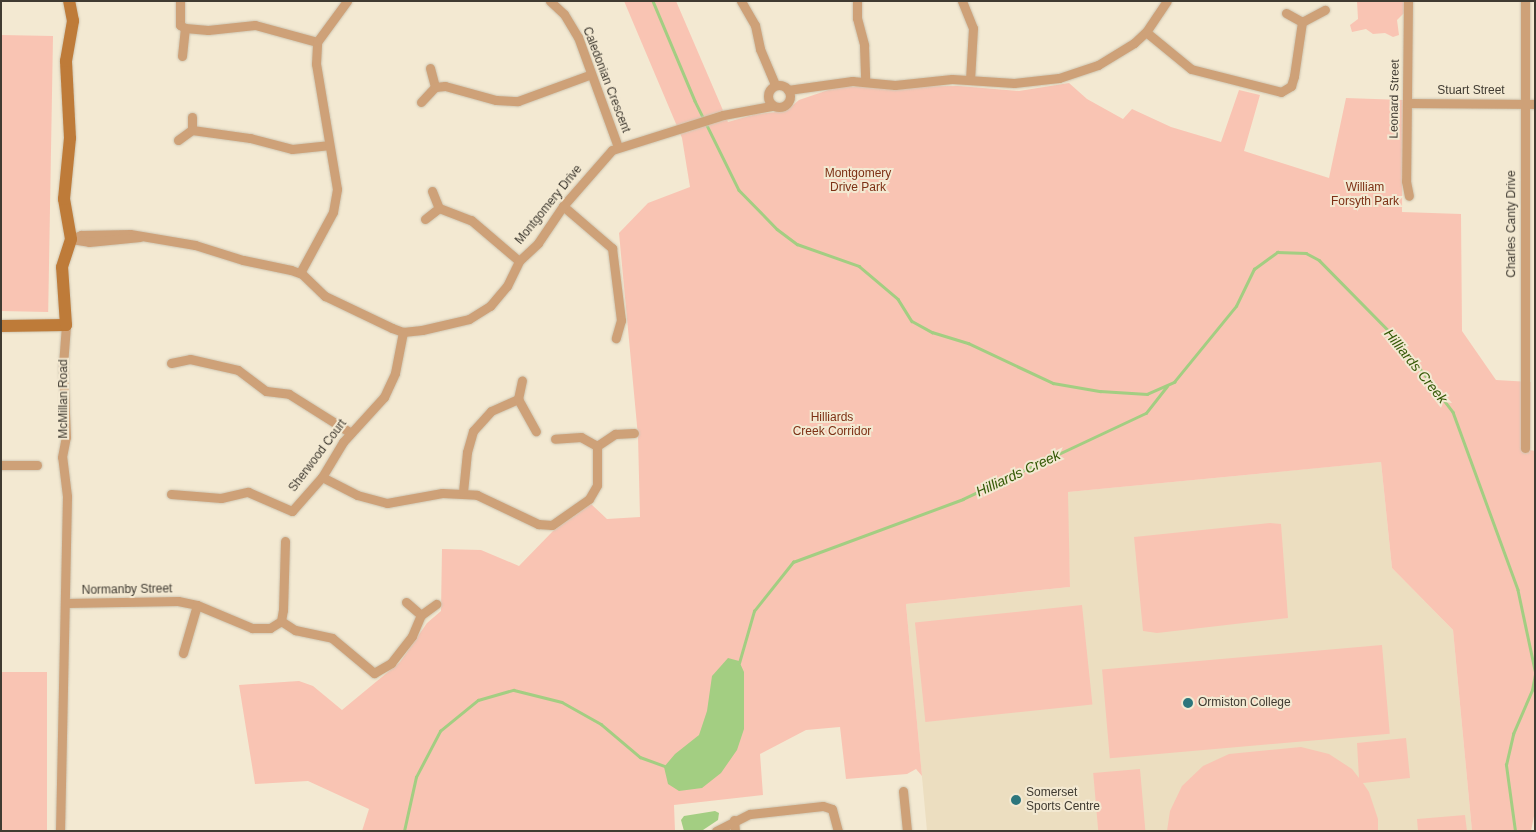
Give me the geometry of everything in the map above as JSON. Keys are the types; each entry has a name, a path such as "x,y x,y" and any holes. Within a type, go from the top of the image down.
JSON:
{"street":[{"name":"McMillan Road","path":"60,831 67,496 62,457 66,438 62,365 66,325 62,267 71,239 64,199 70,138 66,61 73,21 69,1"},
{"path":"180,1 180,25 185,28 208,30 255,25 317,42"},
{"path":"300,273 336,200 336,177 328,145 325,102 316,64 317,42 347,1"},
{"name":"Caledonian Crescent","path":"550,1 572,24 589,75 618,148"},
{"path":"741,1 755,26 760,49 775,85 789,94 822,86 865,81 896,85 970,80 1030,83 1075,74 1109,59 1146,32 1167,1"},
{"path":"857,1 857,18 864,45 865,81"},
{"path":"962,1 973,28 970,80"},
{"name":"Leonard Street","path":"1408,1 1406,182 1409,196"},
{"name":"Charles Canty Drive","path":"1525,1 1525,448"},
{"path":"1302,22 1325,10"},
{"path":"1286,13 1302,22"},
{"path":"1146,32 1191,68 1240,84 1282,92 1291,86 1294,76 1302,22"},
{"path":"182,56 185,28"},
{"path":"430,68 435,87"},
{"path":"435,87 458,89 496,100 518,101 589,75"},
{"name":"Montgomery Drive","path":"748,108 767,94 775,85"},
{"path":"421,102 435,87"},
{"path":"767,94 771,106"},
{"name":"Montgomery Drive","path":"403,332 459,322 480,313 508,286 520,261 538,243 563,206 599,163 618,148 641,144 748,108 771,106 781,108 789,94"},
{"name":"Stuart Street","path":"1407,103 1535,104"},
{"path":"192,118 192,130"},
{"path":"178,140 192,130 250,138 292,149 328,145"},
{"path":"432,191 439,208 476,224 520,261"},
{"path":"563,206 612,248 621,320 616,338"},
{"path":"425,219 439,208"},
{"path":"71,239 118,241 140,237 195,245 300,273 325,296 403,332"},
{"path":"1,326 66,325"},
{"name":"Sherwood Court","path":"171,494 221,498 248,492 292,511 322,476 351,433 376,406 390,386 403,332"},
{"path":"171,363 190,359 238,370 266,390 289,394 351,433"},
{"path":"522,380 518,398 536,430"},
{"path":"463,492 467,452 473,431 490,411 518,398"},
{"path":"597,446 615,434 634,433"},
{"path":"555,439 581,437 597,446"},
{"path":"322,476 357,496 387,503 463,492 477,495 538,524 552,525 594,493 597,446"},
{"path":"1,465 37,464"},
{"path":"284,542 280,621 295,630 332,638 374,673 391,663 404,648 421,616 436,604"},
{"name":"Normanby Street","path":"66,603 164,601 197,605 252,628 270,628 280,621"},
{"path":"406,602 421,616"},
{"path":"183,653 197,605"},
{"path":"903,791 907,831"},
{"path":"716,831 734,820 750,814 824,806 832,809 838,831"},
{"path":"734,820 735,831"}],"shaded area":[{"name":"Ormiston College","path":"1381,462 1392,568 1453,630 1472,831 927,831 906,604 1070,587 1067,492"},
{"path":"728,658 739,661 744,672 744,729 737,750 721,773 702,788 679,791 668,784 664,767 675,754 699,735 707,711 712,676"},
{"path":"715,811 719,813 718,820 703,830 684,831 681,820 684,816"}],"green space":[{"name":"Hilliards Creek Corridor","path":"624,1 676,1 728,122 756,114 786,111 799,100 837,87 959,86 1019,91 1069,83 1087,99 1123,119 1132,109 1171,127 1221,142 1239,90 1260,95 1244,151 1329,178 1346,98 1403,100 1402,212 1461,214 1462,331 1496,380 1531,382 1530,450 1535,451 1535,811 1531,831 1472,831 1453,630 1392,568 1381,462 1068,492 1070,587 906,604 922,776 916,769 907,774 846,779 840,727 806,730 760,754 763,795 674,805 675,831 362,831 369,809 308,781 255,784 239,685 299,681 313,686 342,710 400,662 427,623 441,611 442,549 481,550 519,566 553,531 591,504 607,519 640,517 638,436 619,233 648,203 690,187 682,138"},
{"path":"1357,1 1405,1 1404,13 1397,20 1399,35 1393,37 1385,33 1373,34 1366,29 1352,32 1350,25 1358,19"},
{"path":"1,35 53,36 48,312 1,311"},
{"path":"1270,523 1281,524 1288,618 1157,633 1143,631 1134,537"},
{"path":"1082,605 1092,704 925,722 915,623"},
{"path":"1382,645 1390,734 1110,758 1102,669"},
{"path":"1,672 47,672 47,831 1,831"},
{"path":"1406,738 1410,778 1363,783 1369,792 1378,819 1378,831 1167,831 1170,811 1182,786 1203,766 1229,754 1301,747 1329,754 1352,769 1359,778 1357,743"},
{"path":"1140,769 1145,831 1098,831 1093,773"},
{"path":"1465,815 1467,831 1418,831 1417,819"}],"waterway":[{"name":"Hilliards Creek","path":"653,1 695,101 739,190 777,229 797,244 859,266 898,299 912,321 932,332 968,343 1053,383 1100,391 1147,394 1174,382 1236,306 1254,269 1277,252 1306,253 1319,260 1399,341 1453,412 1518,590 1535,670"},
{"name":"Hilliards Creek","path":"739,663 754,611 793,562 963,499 1146,413 1167,386"},
{"name":"Hilliards Creek","path":"1515,831 1506,765 1513,734 1532,690 1535,674"},
{"name":"Hilliards Creek","path":"404,831 416,777 440,731 478,700 514,690 562,702 601,724 640,757 667,767"}],"place":[{"name":"Ormiston College","path":"1188,703"},
{"name":"Somerset Sports Centre","path":"1016,800"}],"park label":[{"name":"Montgomery Drive Park","path":"858,181"},
{"name":"William Forsyth Park","path":"1365,195"}]}
